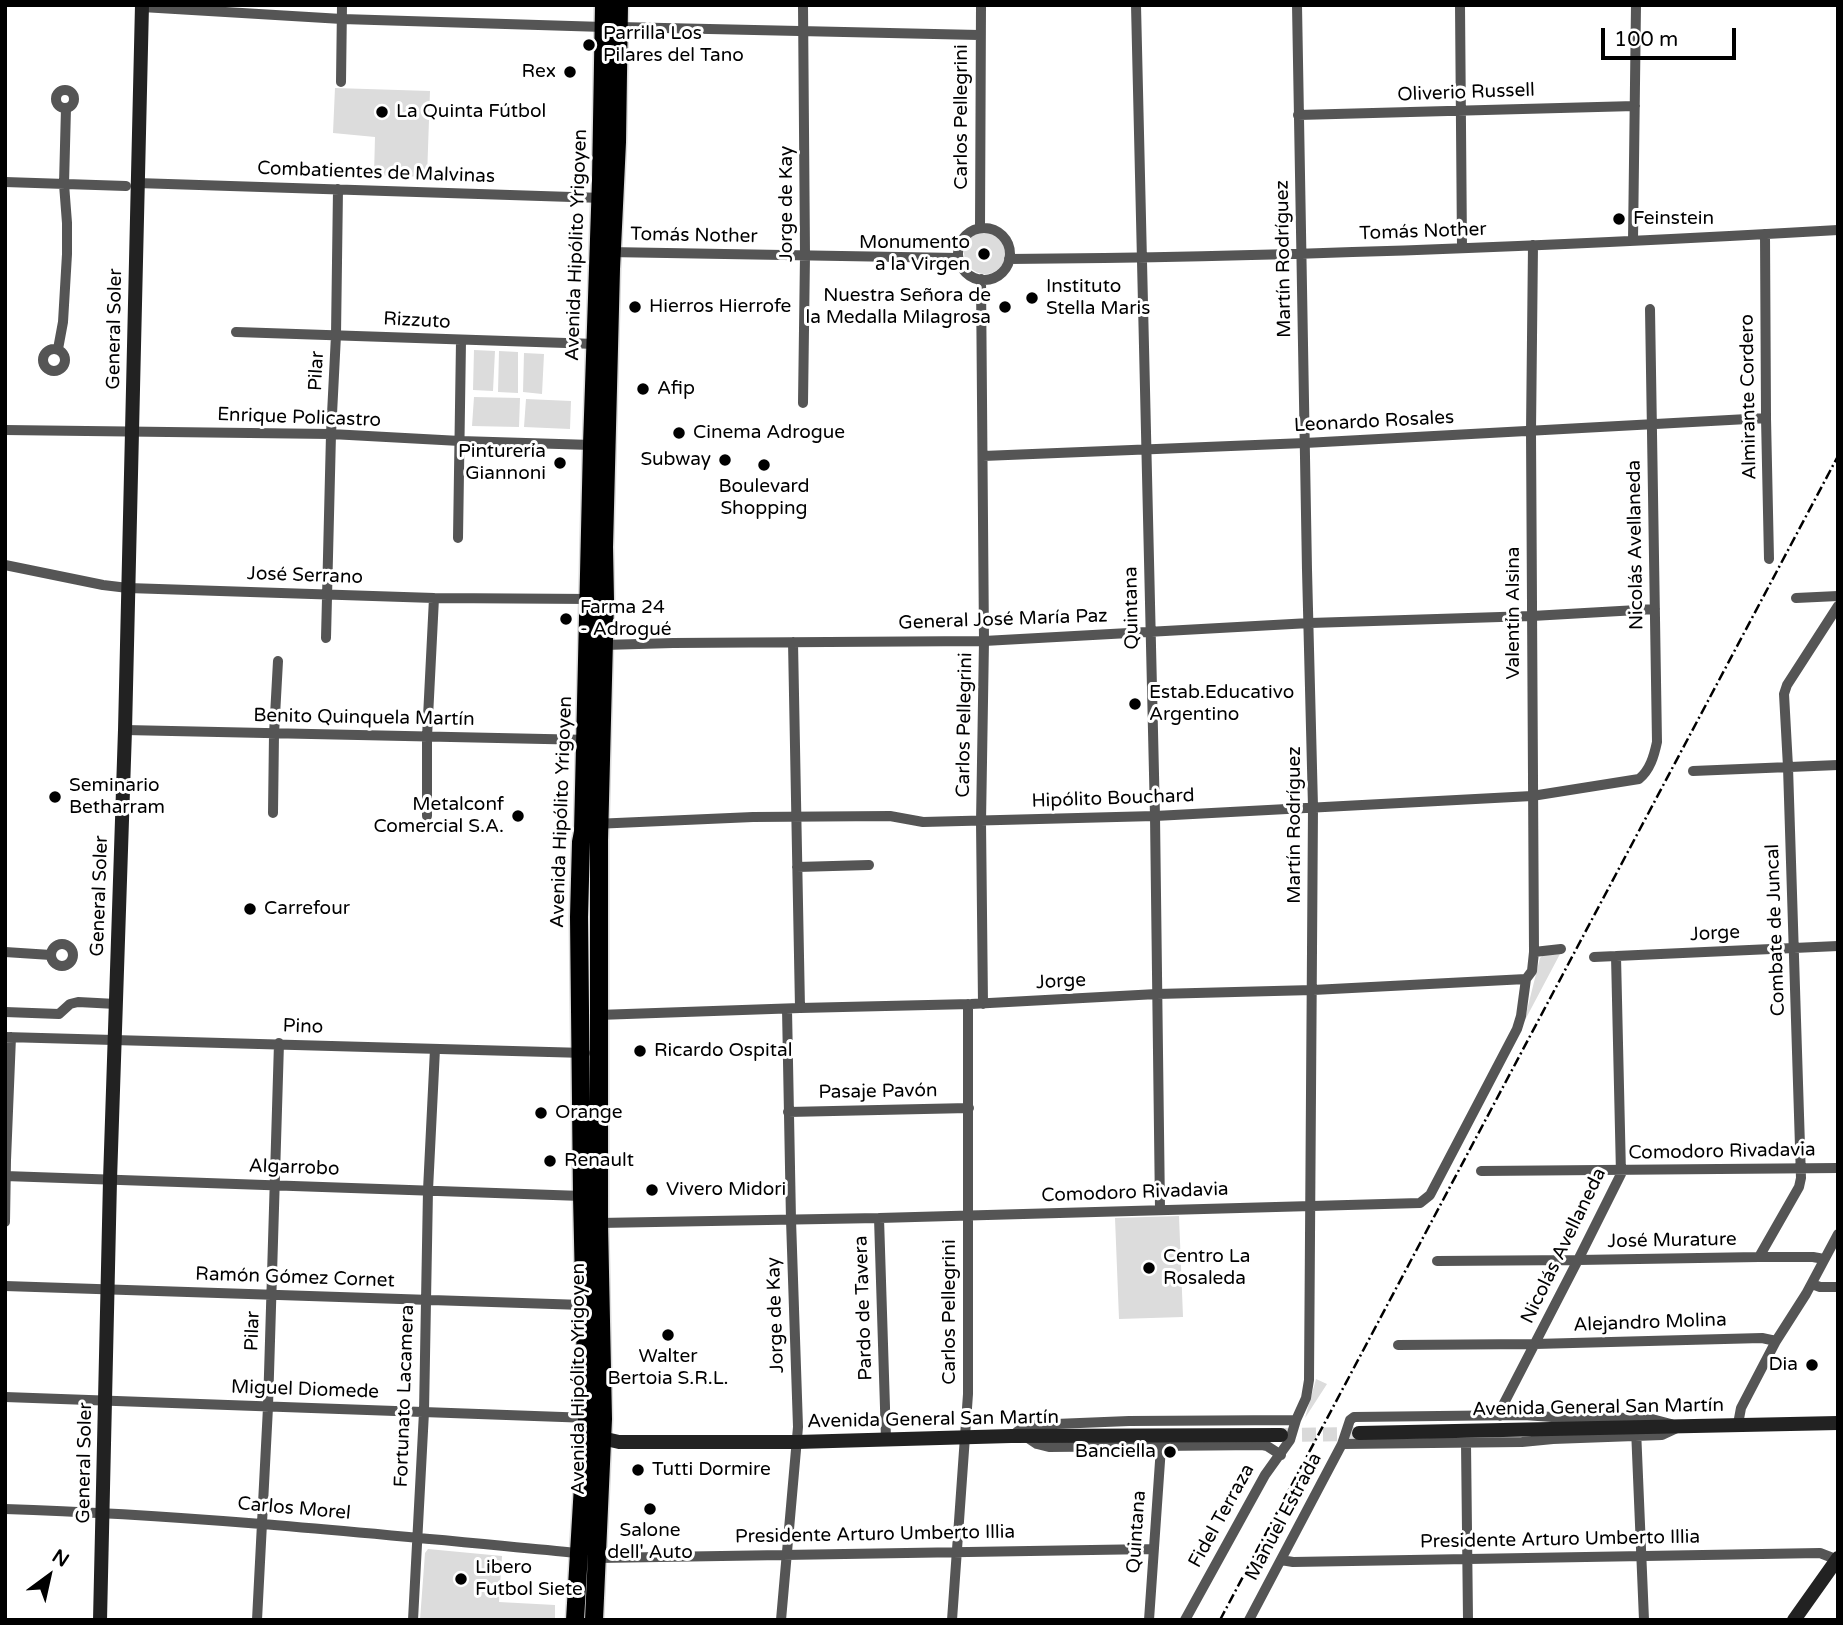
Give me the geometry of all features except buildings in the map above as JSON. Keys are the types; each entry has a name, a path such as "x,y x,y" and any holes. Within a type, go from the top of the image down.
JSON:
{"main road":[{"name":"Avenida Hipólito Yrigoyen","path":"604,5 611,27"},
{"name":"Avenida Hipólito Yrigoyen","path":"594,740 604,645 597,599 604,547 605,252 611,27 619,5"},
{"name":"Avenida Hipólito Yrigoyen","path":"575,1620 578,1553 595,1427 583,1306 582,1196 590,1053 598,1015 591,824 597,599 592,445 596,344 605,252"},
{"name":"Avenida Hipólito Yrigoyen","path":"591,824 581,842 579,918 590,1053 599,1223 595,1427 598,1558 594,1620"}],"street":[{"path":"341,82 342,5"},
{"name":"Jorge de Kay","path":"803,5 803,403"},
{"name":"Carlos Pellegrini","path":"980,228 981,5"},
{"name":"Quintana","path":"1136,5 1155,816 1160,1209"},
{"name":"Martín Rodríguez","path":"1287,1433 1306,1398 1310,1380 1313,990 1313,807 1297,5"},
{"path":"1460,5 1462,248"},
{"path":"1633,240 1636,5"},
{"path":"142,6 342,19 979,35"},
{"name":"General Soler","path":"100,1620 110,1180 125,730 131,432 131,184 142,6"},
{"name":"Oliverio Russell","path":"1298,115 1635,106"},
{"path":"58,349 63,322 66,267 66,108"},
{"name":"Combatientes de Malvinas","path":"5,183 338,189 607,198"},
{"name":"Pilar","path":"326,638 338,189"},
{"path":"980,228 1000,233 1008,245 1007,266 996,277 973,277 961,266 958,258 958,250 965,236 980,228"},
{"name":"Tomás Nother","path":"1009,259 1301,254 1838,230"},
{"name":"Almirante Cordero","path":"1765,234 1769,559"},
{"name":"Valentín Alsina","path":"1526,979 1532,971 1534,953 1531,431 1533,245"},
{"name":"Tomás Nother","path":"605,252 958,258"},
{"name":"Carlos Pellegrini","path":"981,279 983,1004"},
{"name":"Nicolás Avellaneda","path":"1643,776 1657,742 1650,309"},
{"name":"Rizzuto","path":"236,332 596,344"},
{"path":"458,538 461,341"},
{"name":"Leonardo Rosales","path":"983,456 1147,451 1766,418"},
{"name":"Enrique Policastro","path":"5,430 331,434 460,442 592,445"},
{"name":"José Serrano","path":"5,565 103,586 128,588 434,598 597,599"},
{"path":"1796,598 1838,596"},
{"path":"427,816 427,737 434,598"},
{"name":"Combate de Juncal","path":"1759,1257 1799,1187 1801,1178 1785,689 1838,606"},
{"name":"General José María Paz","path":"604,645 984,641 1310,623 1654,609"},
{"path":"793,642 800,1008"},
{"path":"273,813 278,661"},
{"name":"Benito Quinquela Martín","path":"125,730 594,740"},
{"path":"1693,771 1838,765"},
{"name":"Hipólito Bouchard","path":"591,824 753,817 890,816 923,822 1155,816 1532,796 1639,779 1643,776"},
{"path":"797,867 869,865"},
{"name":"Jorge","path":"1594,957 1838,946"},
{"path":"1534,953 1560,949"},
{"path":"5,952 51,955"},
{"name":"Nicolás Avellaneda","path":"1500,1416 1501,1409 1619,1180 1621,1170 1616,956"},
{"name":"Jorge","path":"598,1015 983,1004 1526,979"},
{"name":"Comodoro Rivadavia","path":"599,1223 1311,1205 1415,1205 1427,1198 1517,1029 1526,979"},
{"path":"5,1012 59,1014 70,1004 78,1002 116,1004"},
{"name":"Carlos Pellegrini","path":"952,1620 968,1394 968,1004"},
{"name":"Jorge de Kay","path":"781,1620 797,1442 787,1009"},
{"path":"5,1222 8,1037"},
{"name":"Pino","path":"8,1037 590,1053"},
{"name":"Pilar","path":"257,1620 268,1407 279,1043"},
{"name":"Fortunato Lacamera","path":"413,1620 424,1412 428,1190 435,1049"},
{"name":"Pasaje Pavón","path":"788,1112 968,1108"},
{"name":"Comodoro Rivadavia","path":"1481,1171 1838,1168"},
{"name":"Algarrobo","path":"5,1175 582,1196"},
{"name":"Pardo de Tavera","path":"879,1218 886,1439"},
{"path":"1738,1424 1741,1408 1776,1341 1812,1284 1838,1234"},
{"name":"José Murature","path":"1437,1261 1759,1257 1824,1259"},
{"path":"1812,1284 1838,1287"},
{"name":"Ramón Gómez Cornet","path":"5,1286 583,1306"},
{"name":"Alejandro Molina","path":"1398,1345 1762,1338 1776,1341"},
{"name":"Miguel Diomede","path":"5,1397 424,1412 595,1427"},
{"path":"1353,1432 1350,1420 1354,1417 1524,1415 1648,1418 1678,1425"},
{"path":"1281,1455 1262,1445 1049,1447 1018,1436 1024,1426 1031,1425 1129,1421 1296,1420"},
{"name":"Avenida General San Martín","path":"1353,1432 1636,1431 1678,1425 1838,1423"},
{"name":"Avenida General San Martín","path":"595,1427 619,1442 797,1442 1287,1433"},
{"path":"1342,1444 1466,1443 1636,1431 1644,1620"},
{"name":"Manuel Estrada","path":"1249,1620 1342,1444 1353,1432"},
{"name":"Fidel Terraza","path":"1185,1620 1265,1475 1281,1455 1287,1433"},
{"path":"1466,1443 1468,1620"},
{"name":"Quintana","path":"1149,1620 1161,1447"},
{"name":"Carlos Morel","path":"5,1508 261,1523 578,1553"},
{"name":"Presidente Arturo Umberto Illia","path":"598,1558 1153,1549"},
{"name":"Presidente Arturo Umberto Illia","path":"1281,1560 1293,1562 1821,1553 1837,1559"},
{"path":"1794,1620 1837,1559"}],"shaded area":[{"name":"La Quinta Fútbol","path":"335,88 430,91 427,177 374,175 375,137 333,133"},
{"path":"985,232 1000,238 1006,253 1000,268 985,274 970,268 964,253 970,238"},
{"path":"474,350 495,351 493,391 473,390"},
{"path":"499,351 518,352 518,393 498,392"},
{"path":"524,353 544,354 542,394 523,392"},
{"path":"474,397 520,398 519,427 472,426"},
{"path":"526,399 571,401 570,429 524,427"},
{"path":"1560,954 1524,1022 1540,958 1543,955"},
{"name":"Centro La Rosaleda","path":"1179,1216 1183,1317 1119,1319 1115,1218"},
{"path":"1316,1379 1327,1384 1305,1418"},
{"name":"Libero Futbol Siete","path":"428,1549 502,1556 499,1602 555,1605 555,1620 420,1620 425,1553"}],"tunnel":[{"path":"1281,1435 1356,1434"}],"railway":[{"path":"1220,1620 1838,456"}],"place":[{"name":"Parrilla Los Pilares del Tano","path":"589,45"},
{"name":"Rex","path":"570,72"},
{"name":"La Quinta Fútbol","path":"382,112"},
{"name":"Feinstein","path":"1619,219"},
{"name":"Monumento a la Virgen","path":"984,254"},
{"name":"Instituto Stella Maris","path":"1032,298"},
{"name":"Hierros Hierrofe","path":"635,307"},
{"name":"Nuestra Señora de la Medalla Milagrosa","path":"1005,307"},
{"name":"Afip","path":"643,389"},
{"name":"Cinema Adrogue","path":"679,433"},
{"name":"Subway","path":"725,460"},
{"name":"Pinturería Giannoni","path":"560,463"},
{"name":"Boulevard Shopping","path":"764,465"},
{"name":"Farma 24 - Adrogué","path":"566,619"},
{"name":"Estab.Educativo Argentino","path":"1135,704"},
{"name":"Seminario Betharram","path":"55,797"},
{"name":"Metalconf Comercial S.A.","path":"518,816"},
{"name":"Carrefour","path":"250,909"},
{"name":"Ricardo Ospital","path":"640,1051"},
{"name":"Orange","path":"541,1113"},
{"name":"Renault","path":"550,1161"},
{"name":"Vivero Midori","path":"652,1190"},
{"name":"Centro La Rosaleda","path":"1149,1268"},
{"name":"Walter Bertoia S.R.L.","path":"668,1335"},
{"name":"Dia","path":"1812,1365"},
{"name":"Banciella","path":"1170,1452"},
{"name":"Tutti Dormire","path":"638,1470"},
{"name":"Salone dell' Auto","path":"650,1509"},
{"name":"Libero Futbol Siete","path":"461,1579"}]}
